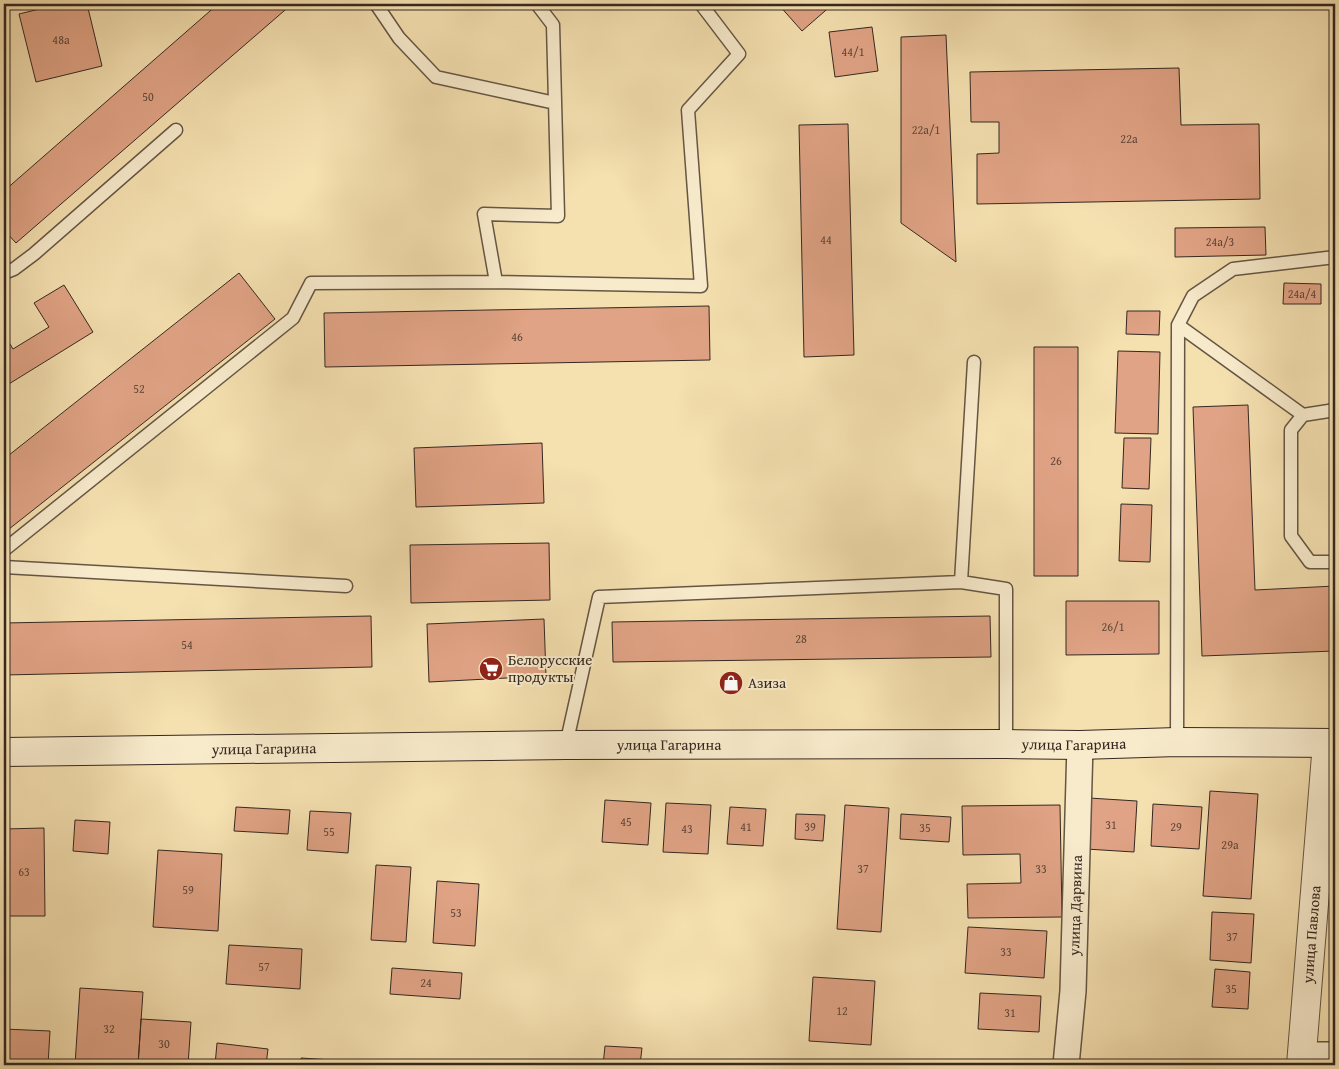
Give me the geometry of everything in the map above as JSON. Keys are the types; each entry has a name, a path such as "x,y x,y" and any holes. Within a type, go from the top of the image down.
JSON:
{"main road":[{"name":"улица Гагарина","path":"4,752 566,745 1331,743"},
{"name":"улица Павлова","path":"1301,1060 1331,743"}],"street":[{"name":"улица Дарвина","path":"1066,1065 1073,991 1080,745"},
{"path":"1301,1060 1335,1055"}],"lane":[{"path":"376,4 399,38 436,77 555,103"},
{"path":"496,282 484,214 558,216 553,25 537,4"},
{"path":"4,550 293,318 311,283 496,282 701,286 688,110 738,54 701,4"},
{"path":"4,273 14,269 34,254 176,130"},
{"path":"1177,742 1178,324 1193,296 1232,269 1335,257"},
{"path":"1178,324 1303,415"},
{"path":"961,582 974,362"},
{"path":"1335,410 1303,415 1291,430 1291,536 1310,562 1335,562"},
{"path":"4,567 346,586"},
{"path":"566,745 599,597 961,582 1006,589 1006,744"}],"building":[{"path":"60,4 87,4 102,66 36,82 19,14"},
{"path":"218,4 292,4 16,243 4,230 4,191"},
{"path":"778,4 833,4 802,31"},
{"path":"872,27 878,71 835,77 829,32"},
{"path":"946,35 956,262 901,223 901,37"},
{"path":"1179,68 1181,125 1259,124 1260,199 977,204 977,154 999,153 999,122 971,122 970,72"},
{"path":"848,124 854,355 804,357 799,125"},
{"path":"1265,227 1266,255 1175,257 1175,228"},
{"path":"239,273 275,319 4,533 4,459"},
{"path":"1284,283 1321,284 1321,304 1283,304"},
{"path":"64,285 93,332 4,387 4,334 13,349 49,327 34,303"},
{"path":"709,306 710,360 325,367 324,313"},
{"path":"1127,311 1160,311 1159,335 1126,334"},
{"path":"1034,347 1078,347 1078,576 1034,576"},
{"path":"1118,351 1160,352 1158,434 1115,433"},
{"path":"1248,405 1255,590 1335,586 1335,651 1202,656 1193,407"},
{"path":"1124,438 1151,438 1149,489 1122,488"},
{"path":"542,443 544,503 416,507 414,448"},
{"path":"1121,504 1152,505 1150,562 1119,561"},
{"path":"549,543 550,600 411,603 410,545"},
{"path":"1066,601 1159,601 1159,654 1066,655"},
{"path":"371,616 372,667 4,675 4,623"},
{"path":"990,616 991,657 613,662 612,622"},
{"path":"544,619 546,676 429,682 427,624"},
{"path":"1210,791 1258,794 1251,899 1203,896"},
{"path":"1089,798 1137,801 1134,852 1086,849"},
{"path":"605,800 651,803 648,845 602,842"},
{"path":"666,803 711,805 708,854 663,852"},
{"path":"1153,804 1202,807 1199,849 1151,846"},
{"path":"845,805 889,808 881,932 837,929"},
{"path":"1060,805 1062,917 968,918 967,884 1021,883 1020,854 963,855 962,806"},
{"path":"236,807 290,810 288,834 234,831"},
{"path":"730,807 766,809 763,846 727,844"},
{"path":"310,811 351,813 348,853 307,850"},
{"path":"796,814 825,815 823,841 795,839"},
{"path":"901,814 951,817 949,842 900,839"},
{"path":"75,820 110,822 108,854 73,851"},
{"path":"44,828 45,916 4,916 4,829"},
{"path":"158,850 222,854 218,931 153,927"},
{"path":"376,865 411,867 406,942 371,940"},
{"path":"437,881 479,884 475,946 433,943"},
{"path":"1212,912 1254,914 1251,963 1210,960"},
{"path":"968,927 1047,931 1044,978 965,973"},
{"path":"229,945 302,949 300,989 226,984"},
{"path":"392,968 462,973 460,999 390,994"},
{"path":"1215,969 1250,972 1248,1009 1212,1007"},
{"path":"813,977 875,981 871,1045 809,1041"},
{"path":"80,988 143,992 138,1065 75,1065"},
{"path":"980,993 1041,996 1039,1032 978,1029"},
{"path":"141,1019 191,1022 188,1065 138,1065"},
{"path":"4,1029 50,1031 48,1065 4,1065"},
{"path":"217,1043 268,1049 266,1065 215,1065"},
{"path":"605,1046 642,1048 640,1065 603,1065"},
{"path":"301,1058 379,1063 379,1065 300,1065"}],"place":[{"name":"Белорусские продукты","path":"491,669"},
{"name":"Азиза","path":"731,683"}]}
